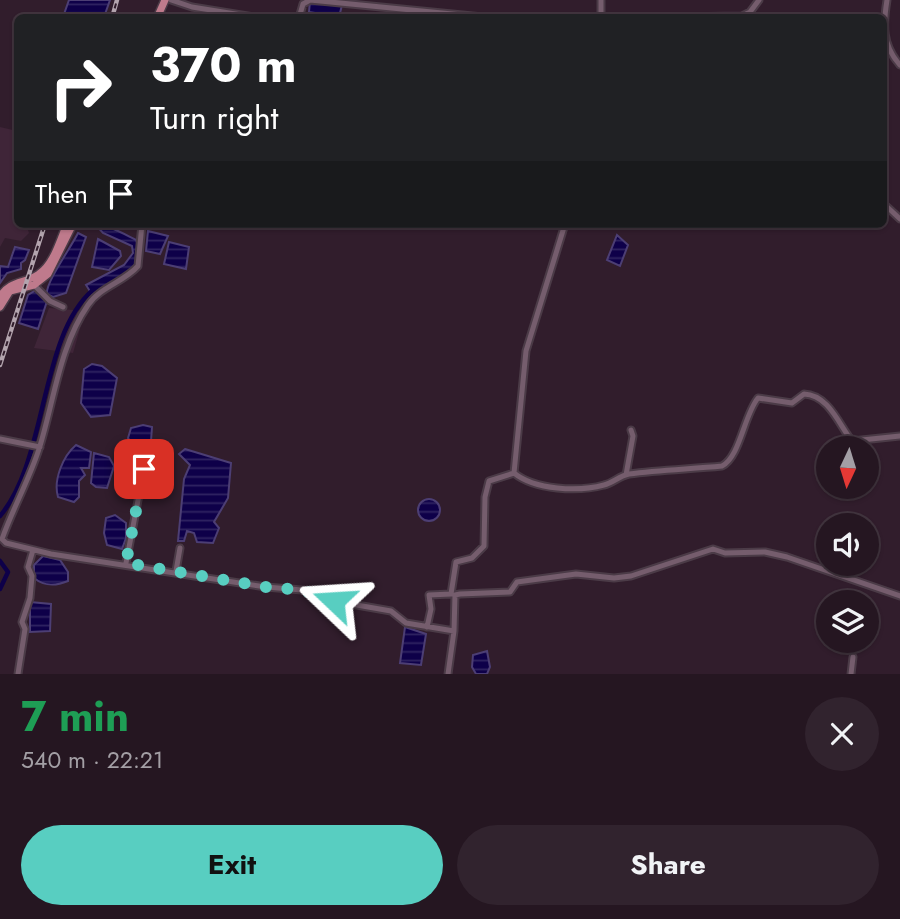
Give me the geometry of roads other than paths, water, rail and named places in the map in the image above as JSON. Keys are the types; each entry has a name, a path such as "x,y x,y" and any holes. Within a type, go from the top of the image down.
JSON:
{"main road":[{"path":"0,307 2,297 11,284 34,277 45,269 64,228"},
{"path":"2,297 16,288 34,285 53,268 70,228"}],"street":[{"path":"169,0 192,7 236,14"},
{"path":"300,14 303,4 310,0 452,14"},
{"path":"746,14 758,0"},
{"path":"887,47 900,65"},
{"path":"887,207 900,219"},
{"path":"142,228 138,266 99,293 88,305 75,329 59,374 39,447 2,539 6,543 33,550 266,587 302,590 334,601 391,611 406,623 454,631"},
{"path":"514,473 526,351 564,228"},
{"path":"34,285 50,301 63,307"},
{"path":"514,473 522,480 542,485 583,489 604,485 626,475 726,465 758,398 789,403 804,394 816,396 838,417 850,439 855,442 900,436"},
{"path":"626,475 633,436 631,430"},
{"path":"0,439 39,447"},
{"path":"126,563 144,469"},
{"path":"448,674 454,631 456,562 472,558 485,546 489,481 514,473"},
{"path":"176,571 180,548"},
{"path":"427,627 431,609 429,595 470,592 499,594 510,592 517,582 576,574 614,578 631,576 713,549 725,553 765,552 900,596"},
{"path":"18,674 25,629 22,622 32,579 29,561 33,550"},
{"path":"851,674 853,657"}],"waterway":[{"path":"0,516 16,492 27,464 62,337 75,311 93,290"},
{"path":"0,561 8,572 0,589"}],"railway":[{"path":"113,14 117,0"},
{"path":"0,365 44,228"}]}
